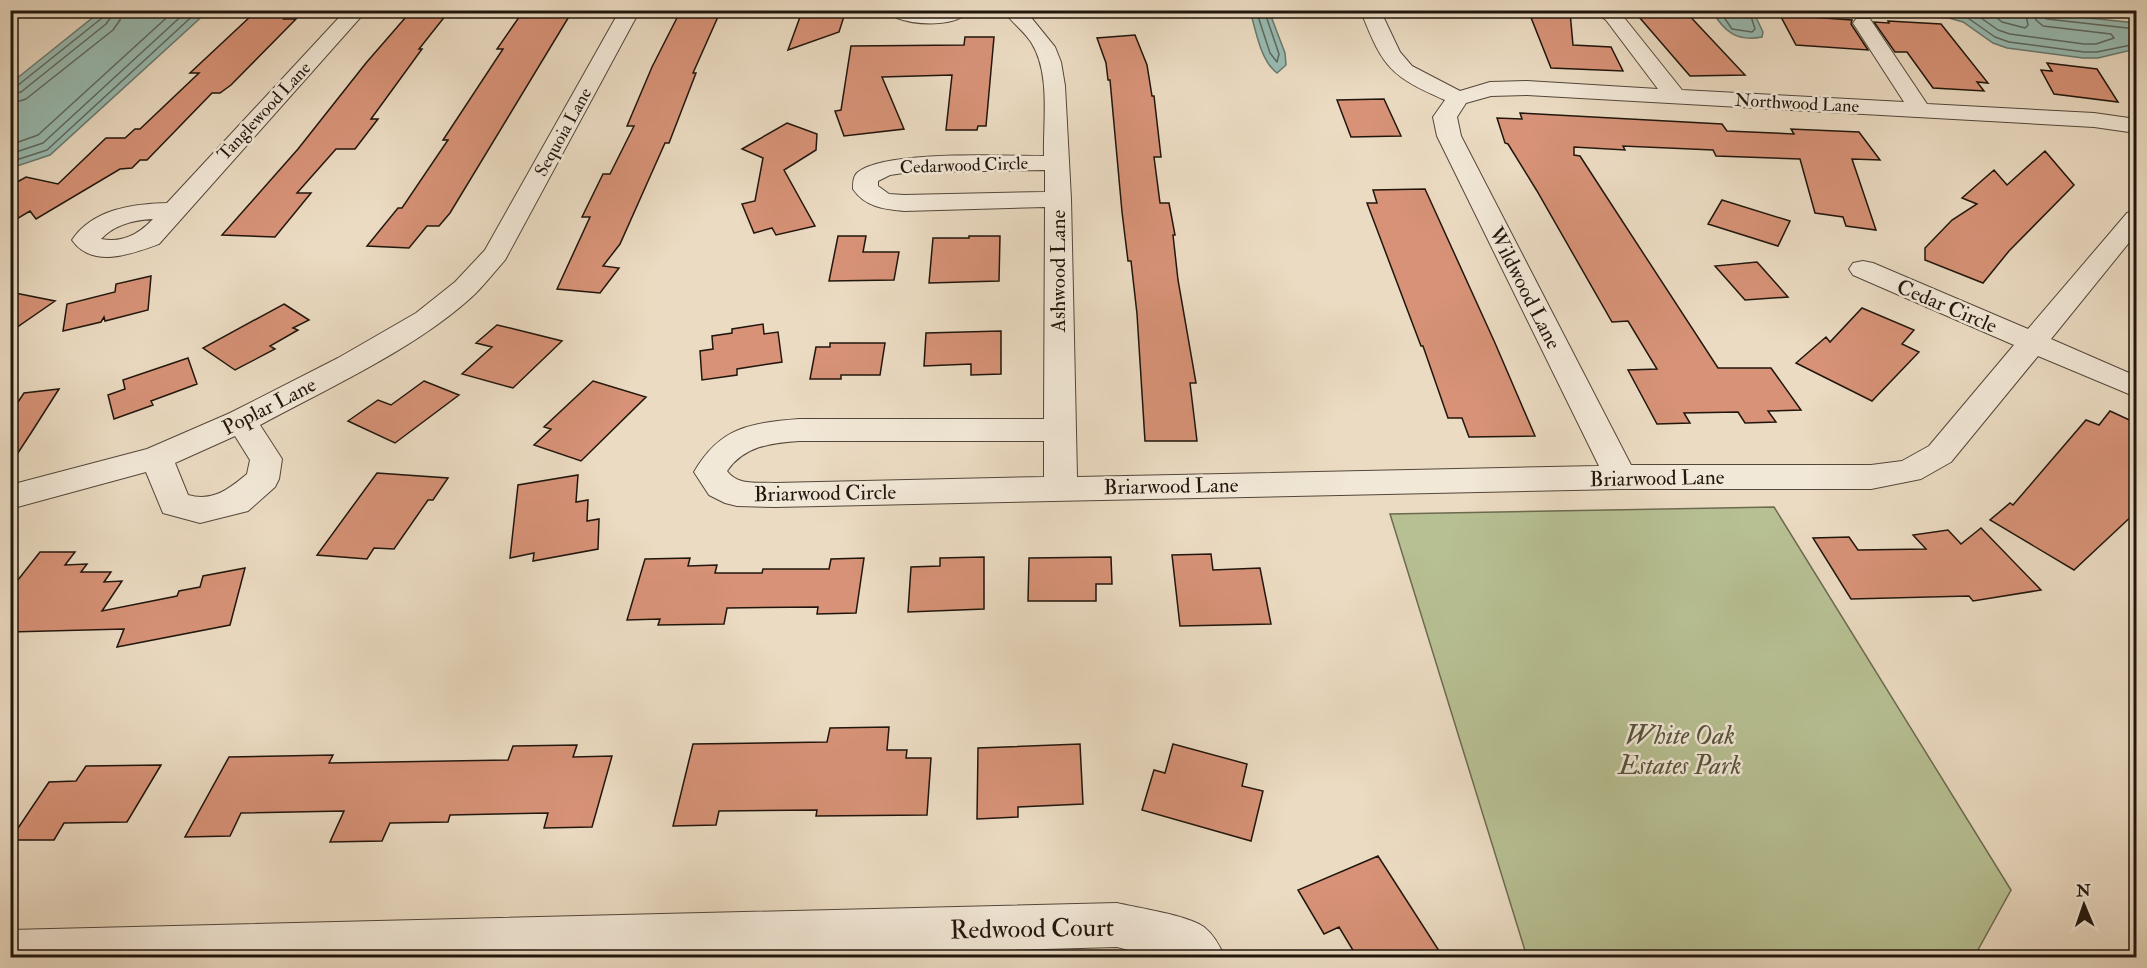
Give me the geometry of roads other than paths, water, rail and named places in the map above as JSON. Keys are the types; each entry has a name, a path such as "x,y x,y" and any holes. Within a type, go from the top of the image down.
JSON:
{"street":[{"name":"Tanglewood Lane","path":"172,211 357,10"},
{"name":"Sequoia Lane","path":"496,254 630,10"},
{"path":"902,10 903,14 915,19 930,19 960,10"},
{"name":"Ashwood Lane","path":"1013,10 1030,27 1047,53 1054,108 1058,199 1061,488"},
{"path":"1372,10 1371,14 1392,56 1404,70 1458,98"},
{"path":"1602,10 1613,16 1675,96"},
{"path":"1863,23 1920,110"},
{"name":"Northwood Lane","path":"1458,98 1490,89 1527,88 2094,120 2136,126"},
{"name":"Wildwood Lane","path":"1458,98 1445,117 1449,136 1621,477"},
{"name":"Cedarwood Circle","path":"1057,163 910,165 884,168 866,178 865,189 882,201 904,203 1058,199"},
{"name":"Briarwood Lane","path":"1061,488 1621,477 1870,477 1909,471 1941,454 2136,218"},
{"name":"Poplar Lane","path":"10,497 157,458 241,422 349,365 426,319 465,288 496,254"},
{"name":"Cedar Circle","path":"1863,269 2136,387"},
{"path":"157,458 175,504 200,511 237,502 263,479 266,459 241,422"},
{"name":"Briarwood Circle","path":"1059,430 799,430 772,433 742,440 718,456 710,472 721,488 738,494 1061,488"},
{"name":"Redwood Court","path":"10,953 1117,925 1195,950"}],"water":[{"path":"101,11 208,11 50,155 11,168 11,83"},
{"path":"1250,11 1269,11 1285,53 1286,65 1277,73 1266,60"},
{"path":"1712,11 1756,11 1754,13 1763,32 1762,37 1745,38 1732,33 1721,24"},
{"path":"1827,11 2022,11 2136,23 2136,49 2098,58 2083,58 2007,48 1993,43 1963,22 1949,18"}],"park label":[{"name":"White Oak Estates Park","path":"1680,750"}]}
